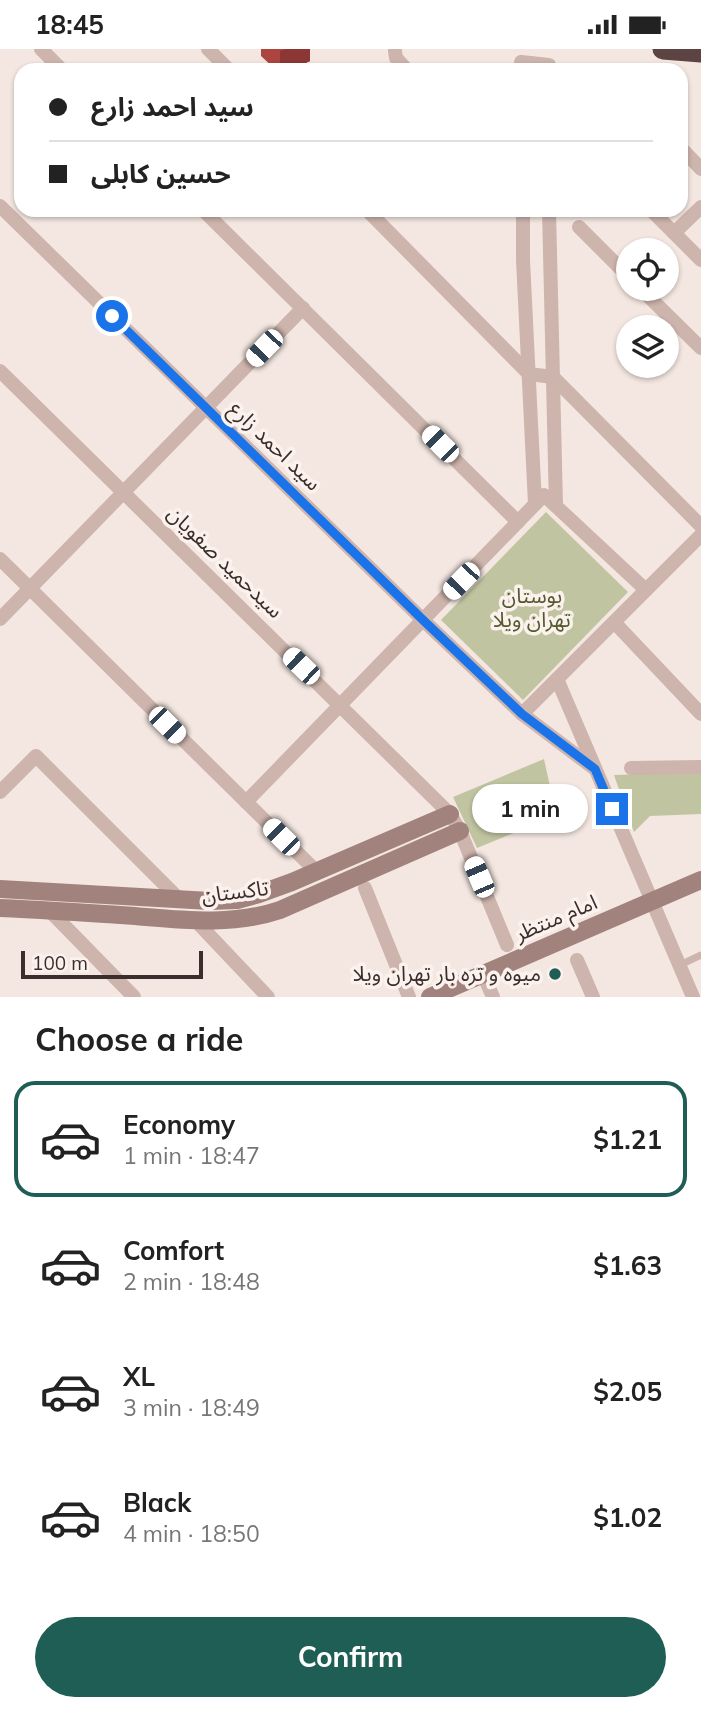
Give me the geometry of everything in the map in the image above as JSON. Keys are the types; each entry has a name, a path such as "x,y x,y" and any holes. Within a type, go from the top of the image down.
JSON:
{"highway":[{"path":"663,49 701,52"}],"street":[{"path":"41,49 55,63"},
{"path":"208,49 222,63"},
{"path":"395,51 394,55 401,63"},
{"path":"688,155 701,169"},
{"name":"سید احمد زارع","path":"0,206 522,714 595,769"},
{"path":"674,233 701,207"},
{"path":"210,217 519,521"},
{"path":"374,217 529,375 553,377 701,526"},
{"path":"523,217 529,375 540,500"},
{"path":"550,217 556,506"},
{"path":"658,217 701,260"},
{"path":"579,227 616,264"},
{"path":"653,301 701,348"},
{"path":"0,619 303,309"},
{"name":"سیدحمید صفویان","path":"0,371 450,814 460,831 507,945"},
{"path":"246,802 540,500"},
{"path":"540,500 556,506 646,590"},
{"path":"522,714 701,535"},
{"path":"0,559 316,871 325,890"},
{"path":"614,622 701,714"},
{"path":"557,679 693,997"},
{"path":"0,792 36,756 180,899"},
{"path":"631,768 701,767"},
{"name":"تاکستان","path":"8,889 210,901 237,900 316,871 450,814"},
{"name":"تاکستان","path":"7,908 195,920 261,916 460,831"},
{"name":"امام منتظر","path":"430,997 701,880"},
{"path":"365,888 409,997"},
{"path":"7,908 8,889"},
{"path":"49,910 134,997"},
{"path":"195,920 268,997"},
{"path":"577,960 593,997"},
{"path":"483,974 493,997"}],"lane":[{"path":"680,965 701,955"}],"green space":[{"name":"بوستان تهران ویلا","path":"546,512 628,592 523,700 441,620"},
{"path":"544,759 553,800 542,806 543,821 477,848 453,797"},
{"path":"701,772 701,814 650,816 634,832 614,775"}],"place":[{"name":"میوه و تره بار تهران ویلا","path":"555,974"}],"route":[{"path":"112,316 522,714 595,769 612,809"}]}
